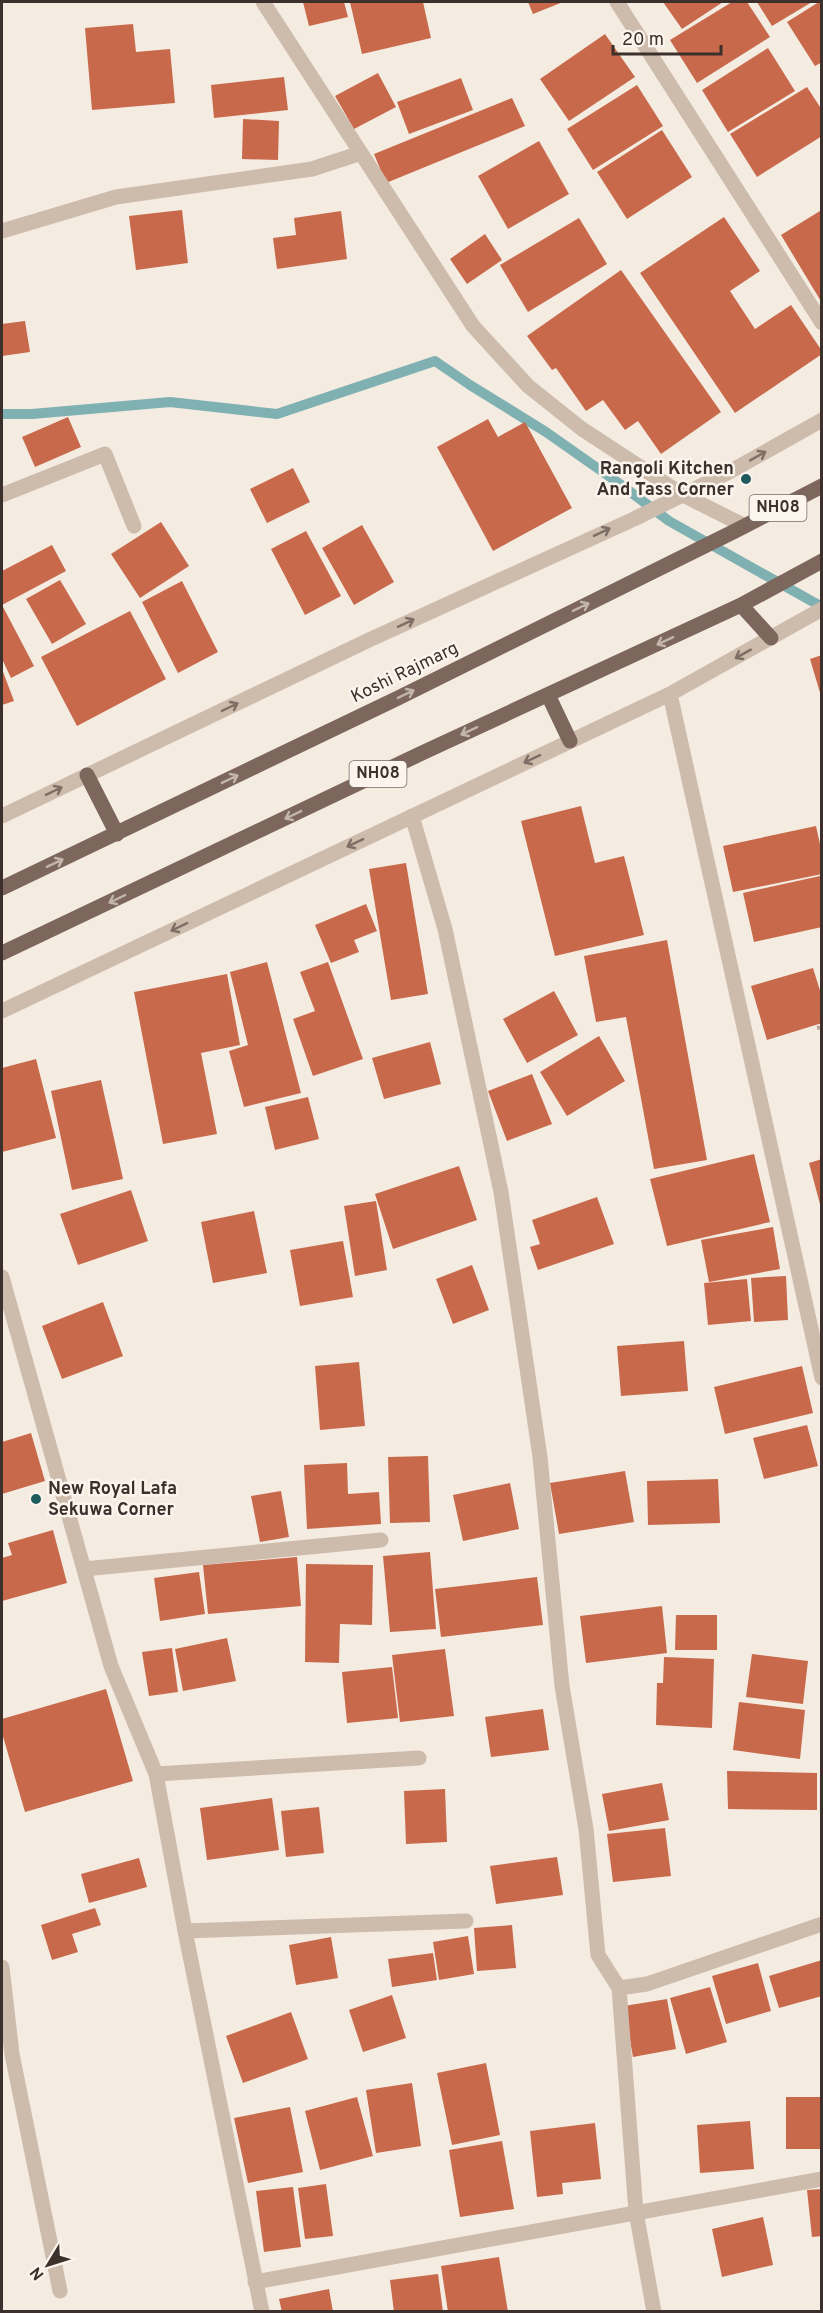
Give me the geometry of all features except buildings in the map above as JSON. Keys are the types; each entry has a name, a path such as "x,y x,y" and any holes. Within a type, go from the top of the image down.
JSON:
{"main road":[{"name":"Koshi Rajmarg","path":"2,888 407,694 822,486"},
{"name":"NH08","path":"2,953 741,605 822,561"},
{"path":"741,605 771,639"},
{"path":"548,695 570,741"},
{"path":"87,775 117,834"}],"street":[{"path":"263,2 473,326 528,386 582,429 683,495 740,528"},
{"path":"617,2 822,322"},
{"path":"2,231 116,197 312,169 361,153"},
{"path":"2,816 369,640 634,519 731,471 822,420"},
{"path":"2,495 105,454 134,526"},
{"path":"2,1011 670,694 822,609"},
{"path":"670,694 822,1378"},
{"path":"412,816 445,929 501,1192 540,1457 562,1686 586,1829 594,1931 598,1955 619,1988 636,2212 654,2312"},
{"path":"2,1277 111,1666 156,1774 185,1931 262,2312"},
{"path":"84,1569 381,1540"},
{"path":"156,1774 419,1758"},
{"path":"185,1931 466,1921"},
{"path":"619,1988 647,1984 822,1924"},
{"path":"2,1967 12,2054 60,2291"},
{"path":"255,2282 822,2179"}],"waterway":[{"path":"2,414 32,414 170,402 277,414 435,361 546,432 669,521 822,607"}],"place":[{"name":"Rangoli Kitchen And Tass Corner","path":"746,479"},
{"name":"New Royal Lafa Sekuwa Corner","path":"36,1499"}]}
